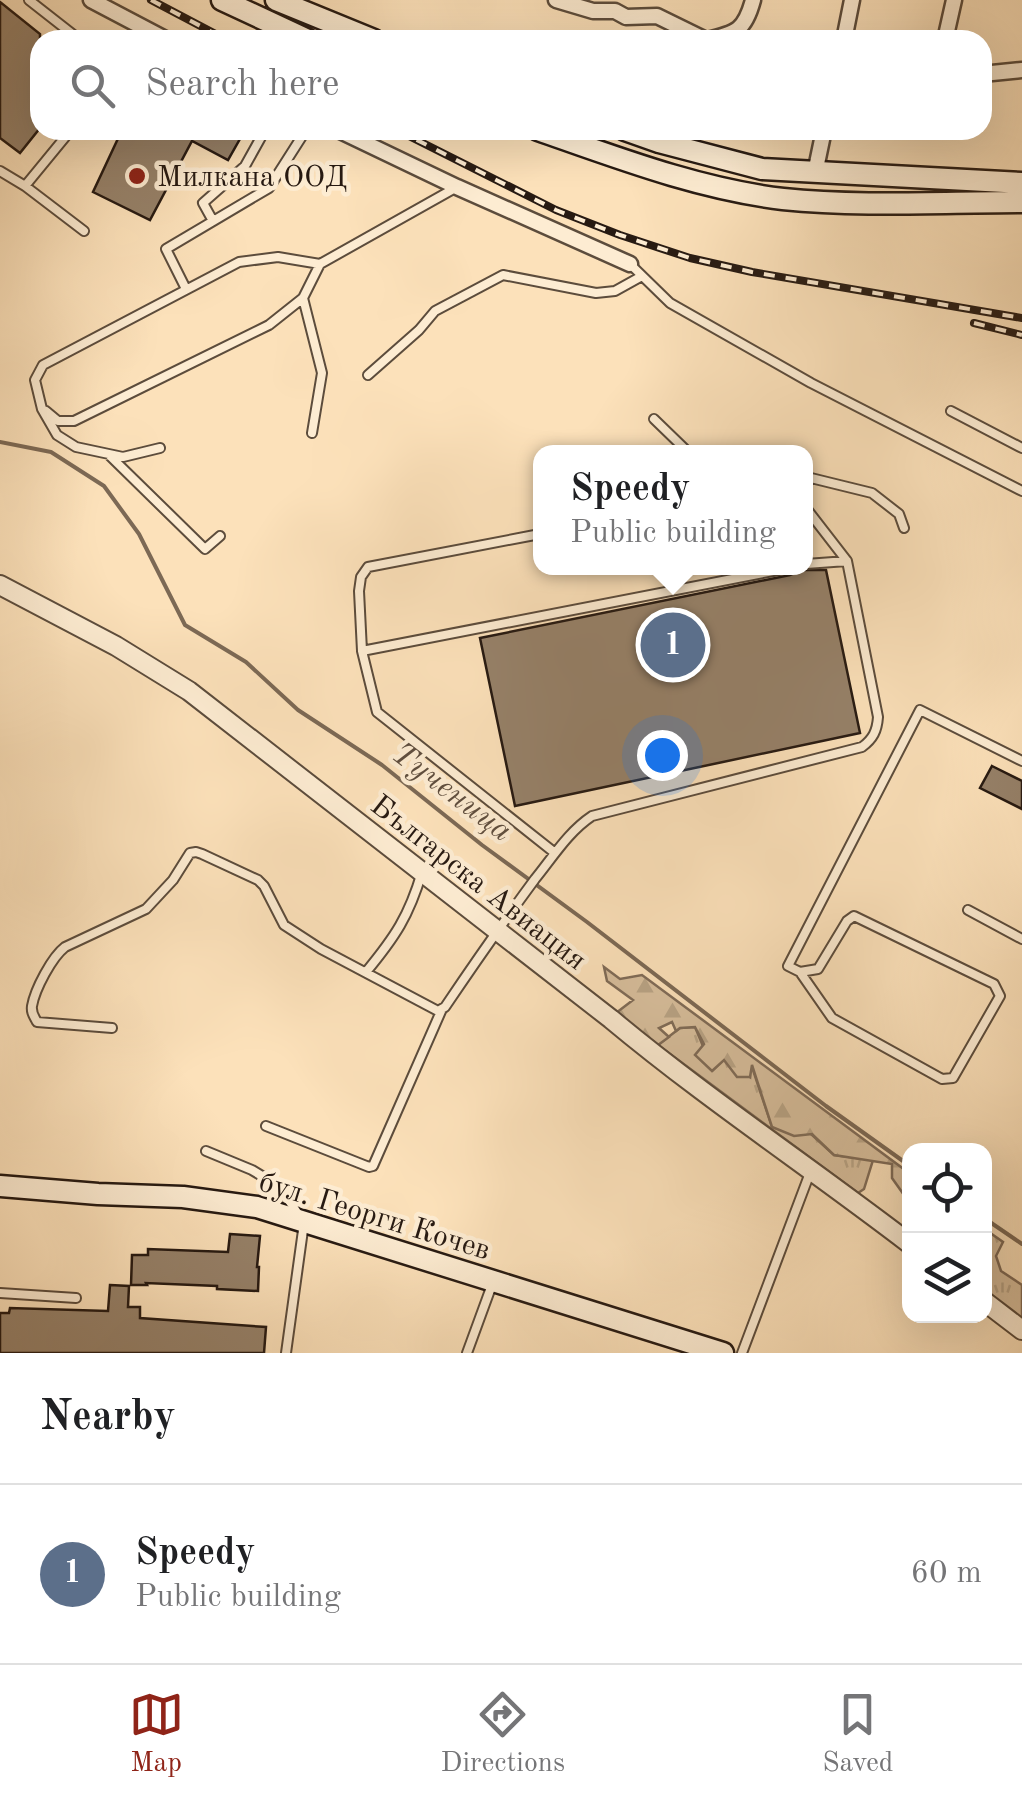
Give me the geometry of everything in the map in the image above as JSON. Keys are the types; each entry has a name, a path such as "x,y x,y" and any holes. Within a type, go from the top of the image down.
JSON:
{"main road":[{"path":"222,0 286,30"},
{"path":"276,0 350,30"},
{"path":"566,140 632,163 732,190 784,198 840,202 1022,202"},
{"path":"654,140 762,168 1022,183"},
{"name":"бул. Георги Кочев","path":"0,1186 184,1197 257,1208 723,1353"}],"street":[{"path":"91,0 138,30"},
{"path":"556,0 592,5 626,17 658,16 686,30"},
{"path":"735,30 747,22 753,0"},
{"path":"846,30 852,0"},
{"path":"948,30 954,0"},
{"path":"992,73 1022,70"},
{"path":"359,140 630,264"},
{"path":"815,173 822,140"},
{"name":"Българска Авиация","path":"0,585 116,646 189,692 498,930 675,1073 902,1238"},
{"path":"992,1307 1022,1330"}],"lane":[{"path":"30,0 68,30"},
{"path":"25,186 63,140"},
{"path":"213,221 203,203 245,166 259,140"},
{"path":"186,290 166,249 269,188 300,140"},
{"path":"0,171 84,231"},
{"path":"42,408 58,422 74,422 270,325 303,298 320,264 458,188"},
{"path":"160,448 124,458 76,447 57,436 42,408 35,380 44,365 239,262 278,257 320,264"},
{"path":"630,264 670,303 811,383 1022,491"},
{"path":"368,375 419,330 434,311 503,275 596,293 616,291 642,276"},
{"path":"303,298 322,372 312,434"},
{"path":"951,411 1022,448"},
{"path":"654,419 681,445"},
{"path":"108,454 205,549 220,536"},
{"path":"813,479 872,492 899,514 904,528"},
{"path":"266,1126 373,1166 442,1009 578,826 592,816 862,748 870,742 878,717 847,561 813,517"},
{"path":"533,535 368,567 358,591 362,651 377,712 555,853"},
{"path":"813,563 847,561"},
{"path":"362,651 753,575"},
{"path":"800,972 818,969 854,916 994,984 1000,996 953,1078 942,1079 832,1018 800,972 788,966 920,710 1022,761"},
{"path":"112,1028 37,1022 32,1006 49,964 65,947 146,909 173,880 190,853 196,852 258,880 284,925 321,949 434,1011 442,1009"},
{"path":"366,972 394,939 412,905 422,872"},
{"path":"968,910 1022,938"},
{"path":"206,1150 280,1186 304,1223 286,1353"},
{"path":"742,1353 811,1170"},
{"path":"467,1353 493,1282"},
{"path":"0,1293 76,1298"}],"green space":[{"path":"604,967 620,979 642,975 902,1168 902,1192 892,1178 892,1164 834,1155 812,1134 794,1136 772,1127 752,1065 750,1077 737,1077 724,1060 712,1071 695,1055 704,1044 695,1027 676,1031 672,1022 659,1028 669,1037 658,1045 616,1013 633,1000 607,981"},
{"path":"695,1027 713,1070 724,1059 750,1077 750,1061 772,1127 811,1134 834,1155 873,1160 864,1189 858,1193 658,1045 680,1028"},
{"path":"992,1234 1003,1242 996,1256 1001,1271 1022,1285 1022,1320 992,1297"}],"building":[{"path":"0,2 35,30 30,30 30,140 20,153 0,138"},
{"name":"Милкана OOД","path":"117,140 239,140 228,160 192,141 150,220 93,192"},
{"path":"826,570 860,733 515,806 480,638"},
{"path":"992,766 1022,781 1022,809 980,788"},
{"path":"230,1234 260,1236 258,1291 217,1286 131,1285 132,1255 148,1255 148,1249 228,1252"},
{"path":"110,1285 129,1286 128,1307 140,1307 140,1318 266,1327 264,1353 0,1353 0,1313 9,1313 10,1308 108,1311"}],"waterway":[{"name":"Тученица","path":"0,442 51,452 104,486 139,534 185,625 246,662 298,710 382,765 482,845 902,1160"},
{"name":"Тученица","path":"992,1223 1022,1244"}],"railway":[{"path":"151,0 208,30"},
{"path":"417,140 556,210 690,258 1022,318"},
{"path":"974,323 1022,335"}],"place":[{"name":"Милкана OOД","path":"137,176"},
{"name":"Speedy","path":"673,645"}]}
